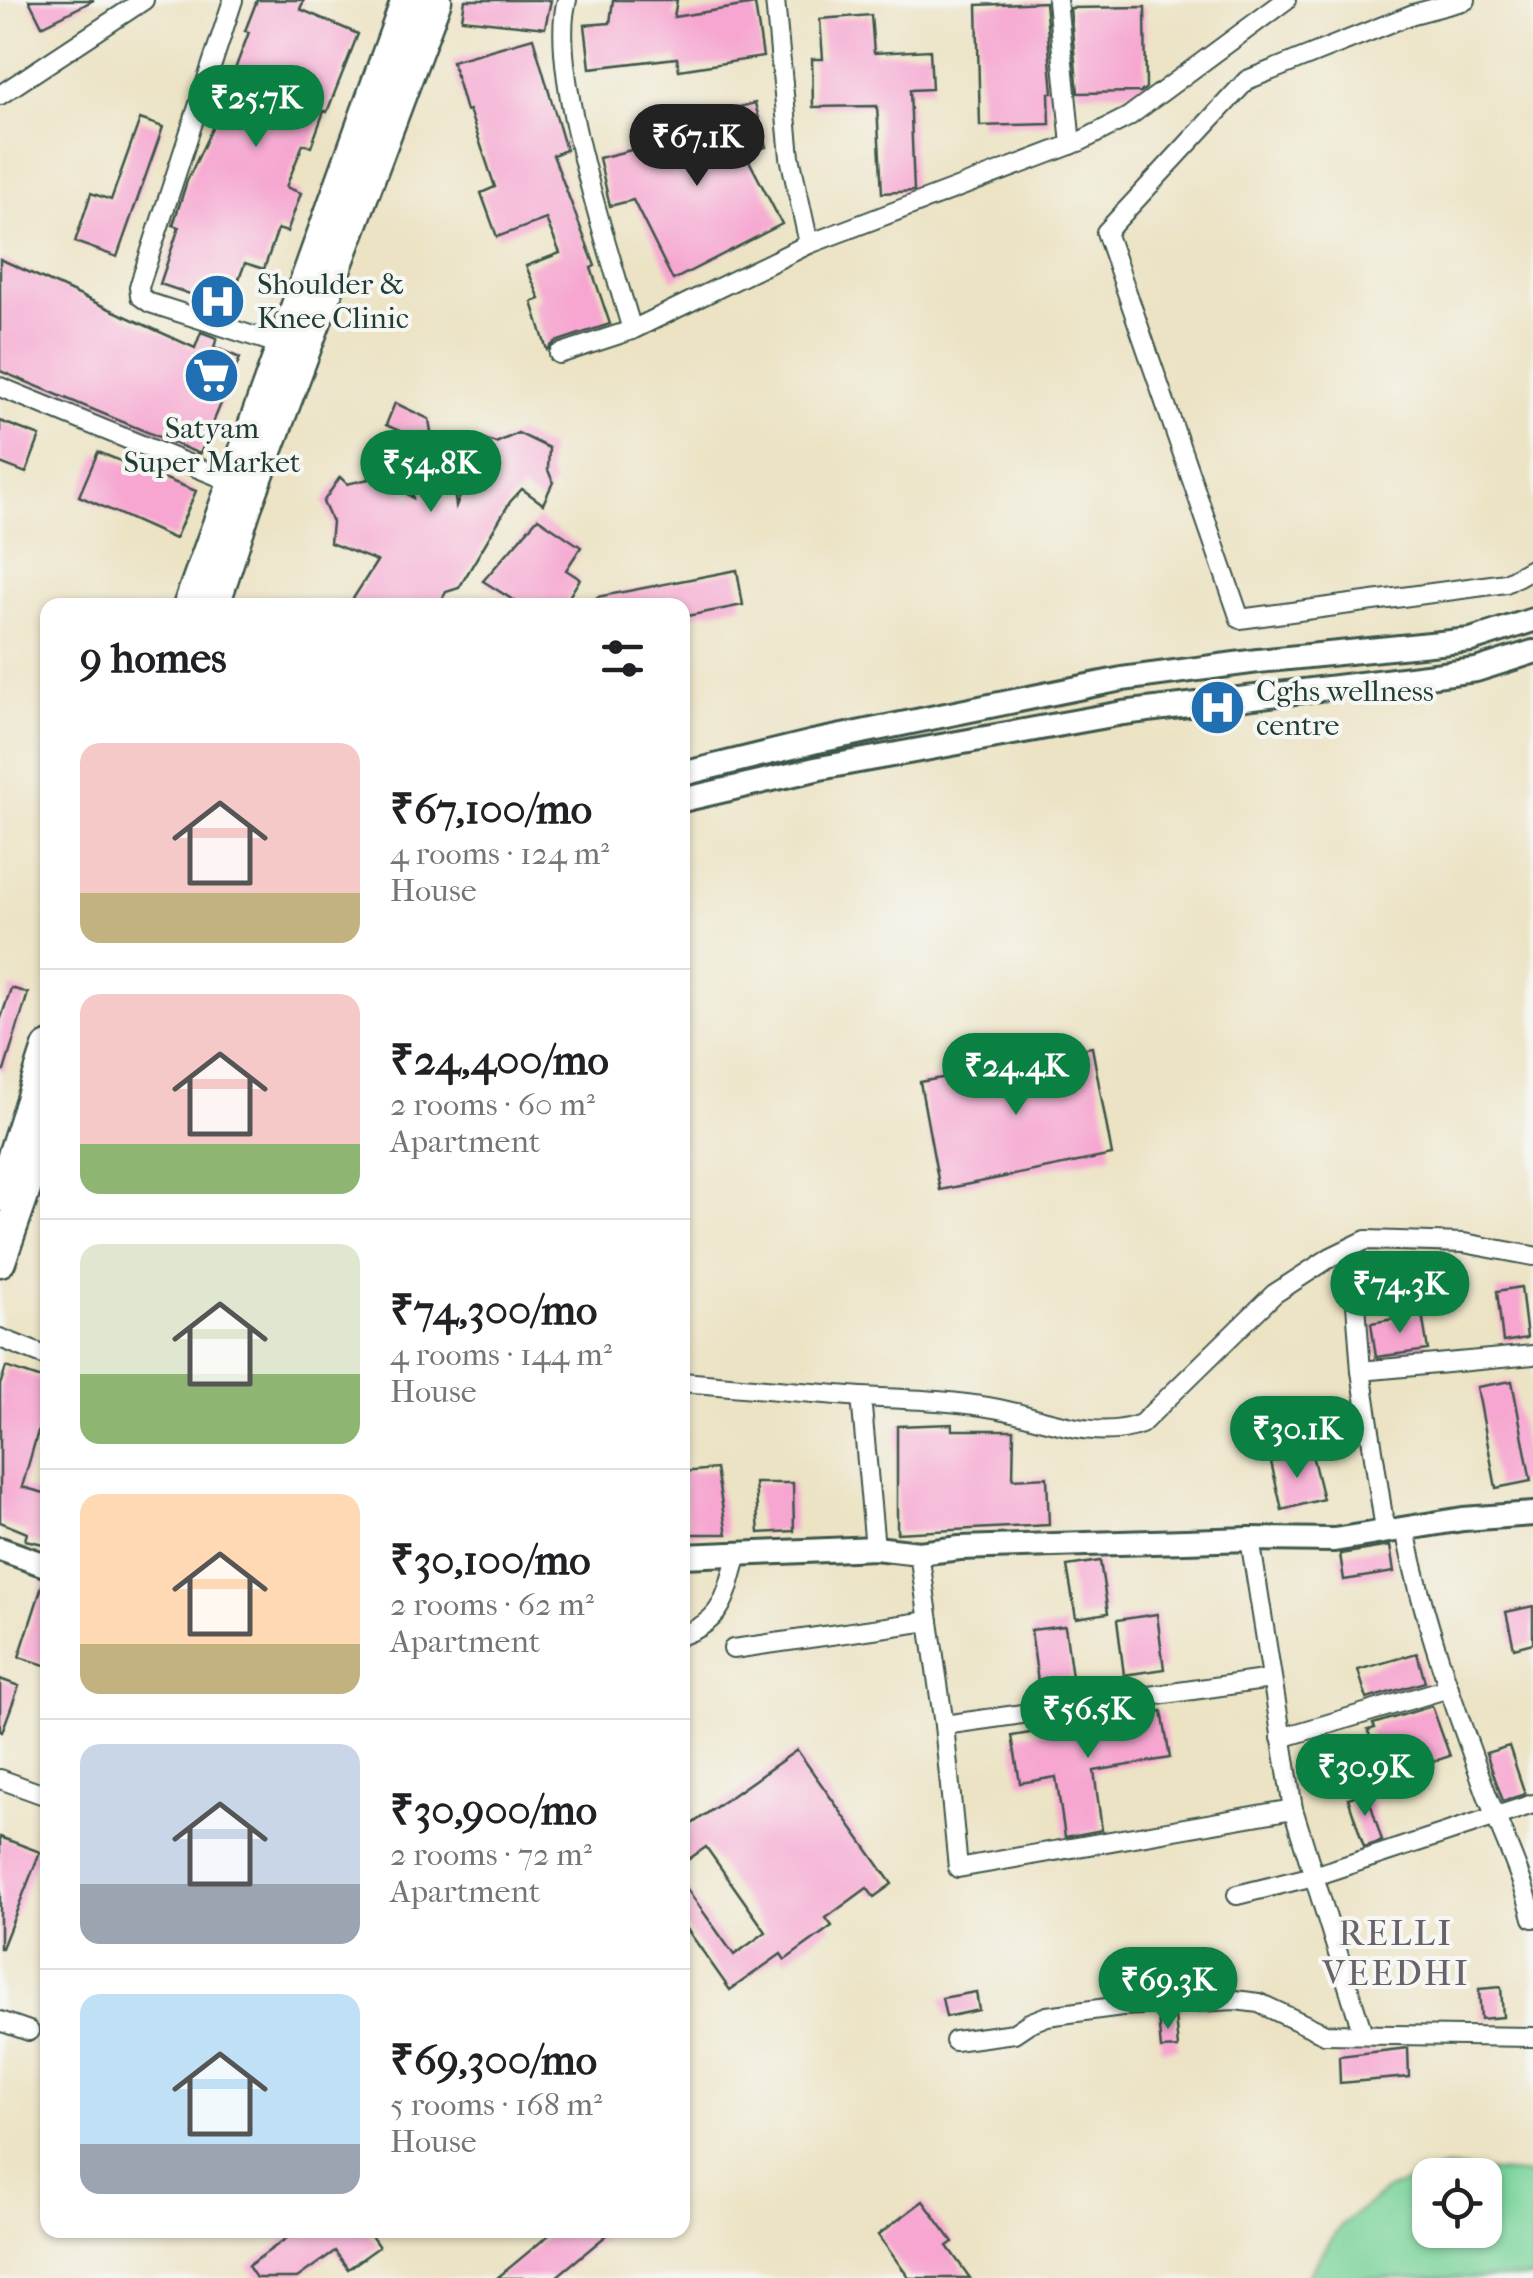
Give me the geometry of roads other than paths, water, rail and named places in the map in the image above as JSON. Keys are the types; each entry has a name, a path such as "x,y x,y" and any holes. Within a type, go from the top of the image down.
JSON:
{"main road":[{"path":"191,598 407,0"},
{"path":"216,598 246,508 436,0"},
{"path":"0,1196 40,1073"},
{"path":"0,1261 40,1146"}],"street":[{"path":"0,95 143,0"},
{"path":"234,0 139,287 140,296 150,304 281,346"},
{"path":"567,0 564,45 575,119 632,330"},
{"path":"775,0 790,157 809,244"},
{"path":"1056,0 1071,145"},
{"path":"558,354 632,330 809,244 1071,145 1128,117 1286,0"},
{"path":"1466,0 1413,14 1247,80 1106,232 1240,620 1506,583 1533,568"},
{"path":"0,387 232,482"},
{"path":"690,772 814,742 1122,679 1472,640 1533,620"},
{"path":"690,798 820,768 1123,713 1476,670 1533,652"},
{"path":"690,1383 946,1402 1001,1410 1059,1427 1124,1431 1142,1424 1274,1294 1331,1257 1366,1240 1464,1243 1533,1256"},
{"path":"1354,1276 1361,1371 1395,1530 1533,1918"},
{"path":"0,1338 40,1354"},
{"path":"1361,1371 1533,1355"},
{"path":"861,1396 874,1548"},
{"path":"690,1556 874,1548 920,1553 960,1548 1334,1540 1463,1519 1533,1514"},
{"path":"1250,1539 1293,1809 1363,2034"},
{"path":"0,1549 40,1563"},
{"path":"920,1553 944,1725 958,1868 1293,1809"},
{"path":"690,1632 700,1629 722,1608 738,1554"},
{"path":"732,1648 929,1622"},
{"path":"944,1725 1271,1679"},
{"path":"1281,1738 1449,1688"},
{"path":"0,1779 40,1794"},
{"path":"1237,1895 1314,1876 1533,1804"},
{"path":"955,2041 1014,2033 1048,2016 1191,2000 1258,2003 1325,2034 1533,2037"},
{"path":"0,2021 29,2031"}],"place":[{"name":"Shoulder & Knee Clinic","path":"218,301"},
{"name":"Satyam Super Market","path":"212,375"},
{"name":"Cghs wellness centre","path":"1217,708"}],"district":[{"name":"RELLI VEEDHI","path":"1396,1953"}]}
